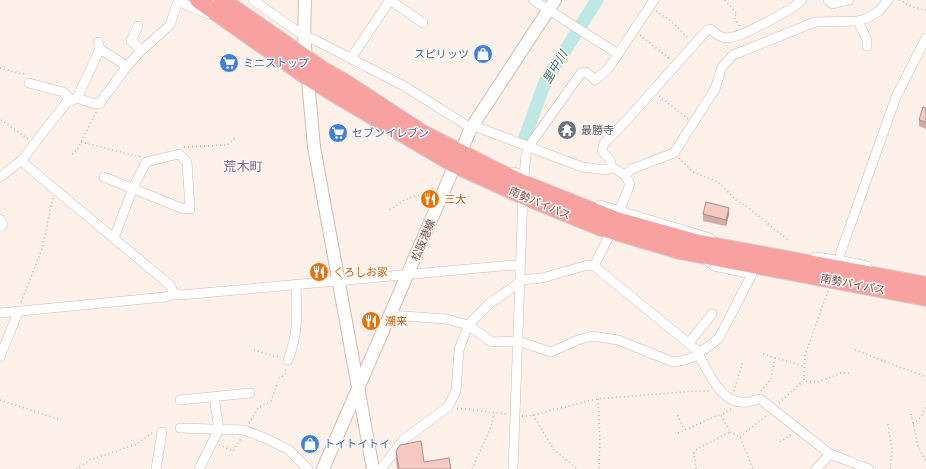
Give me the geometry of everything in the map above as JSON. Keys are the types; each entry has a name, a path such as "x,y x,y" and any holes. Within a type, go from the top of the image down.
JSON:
{"highway":[{"name":"南勢バイパス","path":"198,0 226,18 307,76 523,196 599,227 616,221 694,242 771,253 926,285"},
{"name":"南勢バイパス","path":"222,0 325,71 421,132 457,159 497,171 616,221 680,251 926,298"}],"main road":[{"path":"305,0 304,36 314,147 357,389 373,469"},
{"name":"松阪港線","path":"323,469 471,128 551,5"}],"street":[{"path":"29,83 63,92 74,100 95,104 100,103 127,66 142,50 170,25 178,0 224,21 226,18"},
{"path":"253,0 304,36 315,40 404,86 471,128 478,127 582,167 607,170 612,168 625,175 630,184 616,221 594,266"},
{"path":"351,58 390,0 423,23"},
{"path":"533,0 551,5 577,28 618,54"},
{"path":"612,168 610,160 602,151 604,143 707,30 710,29 718,35 728,38 762,24 802,0"},
{"path":"828,0 834,4 849,0"},
{"path":"625,175 632,168 674,153 715,89 722,67 733,55 815,22 858,21 879,11 888,0"},
{"path":"524,176 526,155 529,146 581,73 586,72 595,80 608,70 652,3"},
{"path":"858,21 867,40 867,46"},
{"path":"138,26 131,41 142,50"},
{"path":"838,260 896,97 926,38"},
{"path":"0,177 21,161 66,103 74,100 99,46 127,66"},
{"path":"104,177 133,188 181,208 190,210 187,162 179,154 146,162 133,188 114,238"},
{"path":"21,161 170,285 174,294"},
{"path":"497,171 499,166 524,176 616,221"},
{"path":"513,469 523,196"},
{"path":"0,220 3,224 0,227"},
{"path":"771,253 838,260 926,278"},
{"path":"390,316 446,319 468,324 492,342 518,341 550,352 592,336 606,338 673,362 685,360 696,356 698,351 705,349 719,338 752,274 714,266 700,255"},
{"path":"0,313 165,297 174,294 181,295 408,273 512,265 520,267"},
{"path":"381,469 403,440 448,407 456,391 459,350 468,324 490,303 516,285 520,280 542,278 588,265 594,266 698,351 720,391 730,397 744,402 760,399 830,454 869,469"},
{"path":"288,360 296,340 296,284"},
{"path":"0,357 18,312"},
{"path":"689,343 712,314"},
{"path":"180,400 250,393"},
{"path":"198,469 214,442 219,429 214,397"},
{"path":"180,428 244,430 266,438 288,450 308,469"},
{"path":"156,469 157,432"},
{"path":"816,469 830,454"}],"path":[{"path":"725,0 728,1 737,14 734,17 742,32"},
{"path":"899,0 913,7 926,10"},
{"path":"652,3 694,44"},
{"path":"634,30 676,64"},
{"path":"653,91 693,122"},
{"path":"72,154 81,142 100,103"},
{"path":"1,120 34,144"},
{"path":"180,148 227,145 235,138"},
{"path":"81,142 141,156 147,156"},
{"path":"674,153 693,172 718,182 737,201 746,206 788,240"},
{"path":"390,210 404,200 428,192 438,184 446,186"},
{"path":"18,312 42,249 55,189"},
{"path":"830,287 805,355 804,381 818,382 841,373 849,373"},
{"path":"214,442 233,451 244,435 244,430 258,408 271,401 279,378 284,375 288,360 254,350"},
{"path":"855,350 926,377"},
{"path":"763,354 804,366"},
{"path":"760,399 759,394 771,379 775,357"},
{"path":"730,397 734,393 743,361"},
{"path":"448,407 515,415 532,415 598,399 694,391 720,391"},
{"path":"598,399 600,441 598,469"},
{"path":"0,400 61,420"},
{"path":"678,433 720,415 744,402"},
{"path":"913,424 921,416 926,405"},
{"path":"472,469 491,427 495,412"},
{"path":"911,414 918,446 926,461"},
{"path":"532,415 554,450 578,469"},
{"path":"678,415 684,430"},
{"path":"720,415 730,432 740,437 753,469"},
{"path":"888,424 892,449 890,469"},
{"path":"780,442 798,429"},
{"path":"76,469 90,460 137,444 157,432"},
{"path":"696,469 694,453 697,449 730,432"}],"building":[{"path":"923,107 926,108 926,122 919,120"},
{"path":"706,202 729,208 726,220 703,214"},
{"path":"421,441 424,462 449,458 451,469 399,469 396,451 400,445"}],"waterway":[{"name":"里中川","path":"524,140 545,82 597,0"}],"place":[{"name":"スピリッツ","path":"483,54"},
{"name":"ミニストップ","path":"229,63"},
{"name":"最勝寺","path":"567,130"},
{"name":"セブンイレブン","path":"338,133"},
{"name":"三大","path":"430,199"},
{"name":"くろしお家","path":"319,272"},
{"name":"潮来","path":"371,321"},
{"name":"トイトイトイ","path":"310,444"}],"district":[{"name":"荒木町","path":"243,166"}]}
